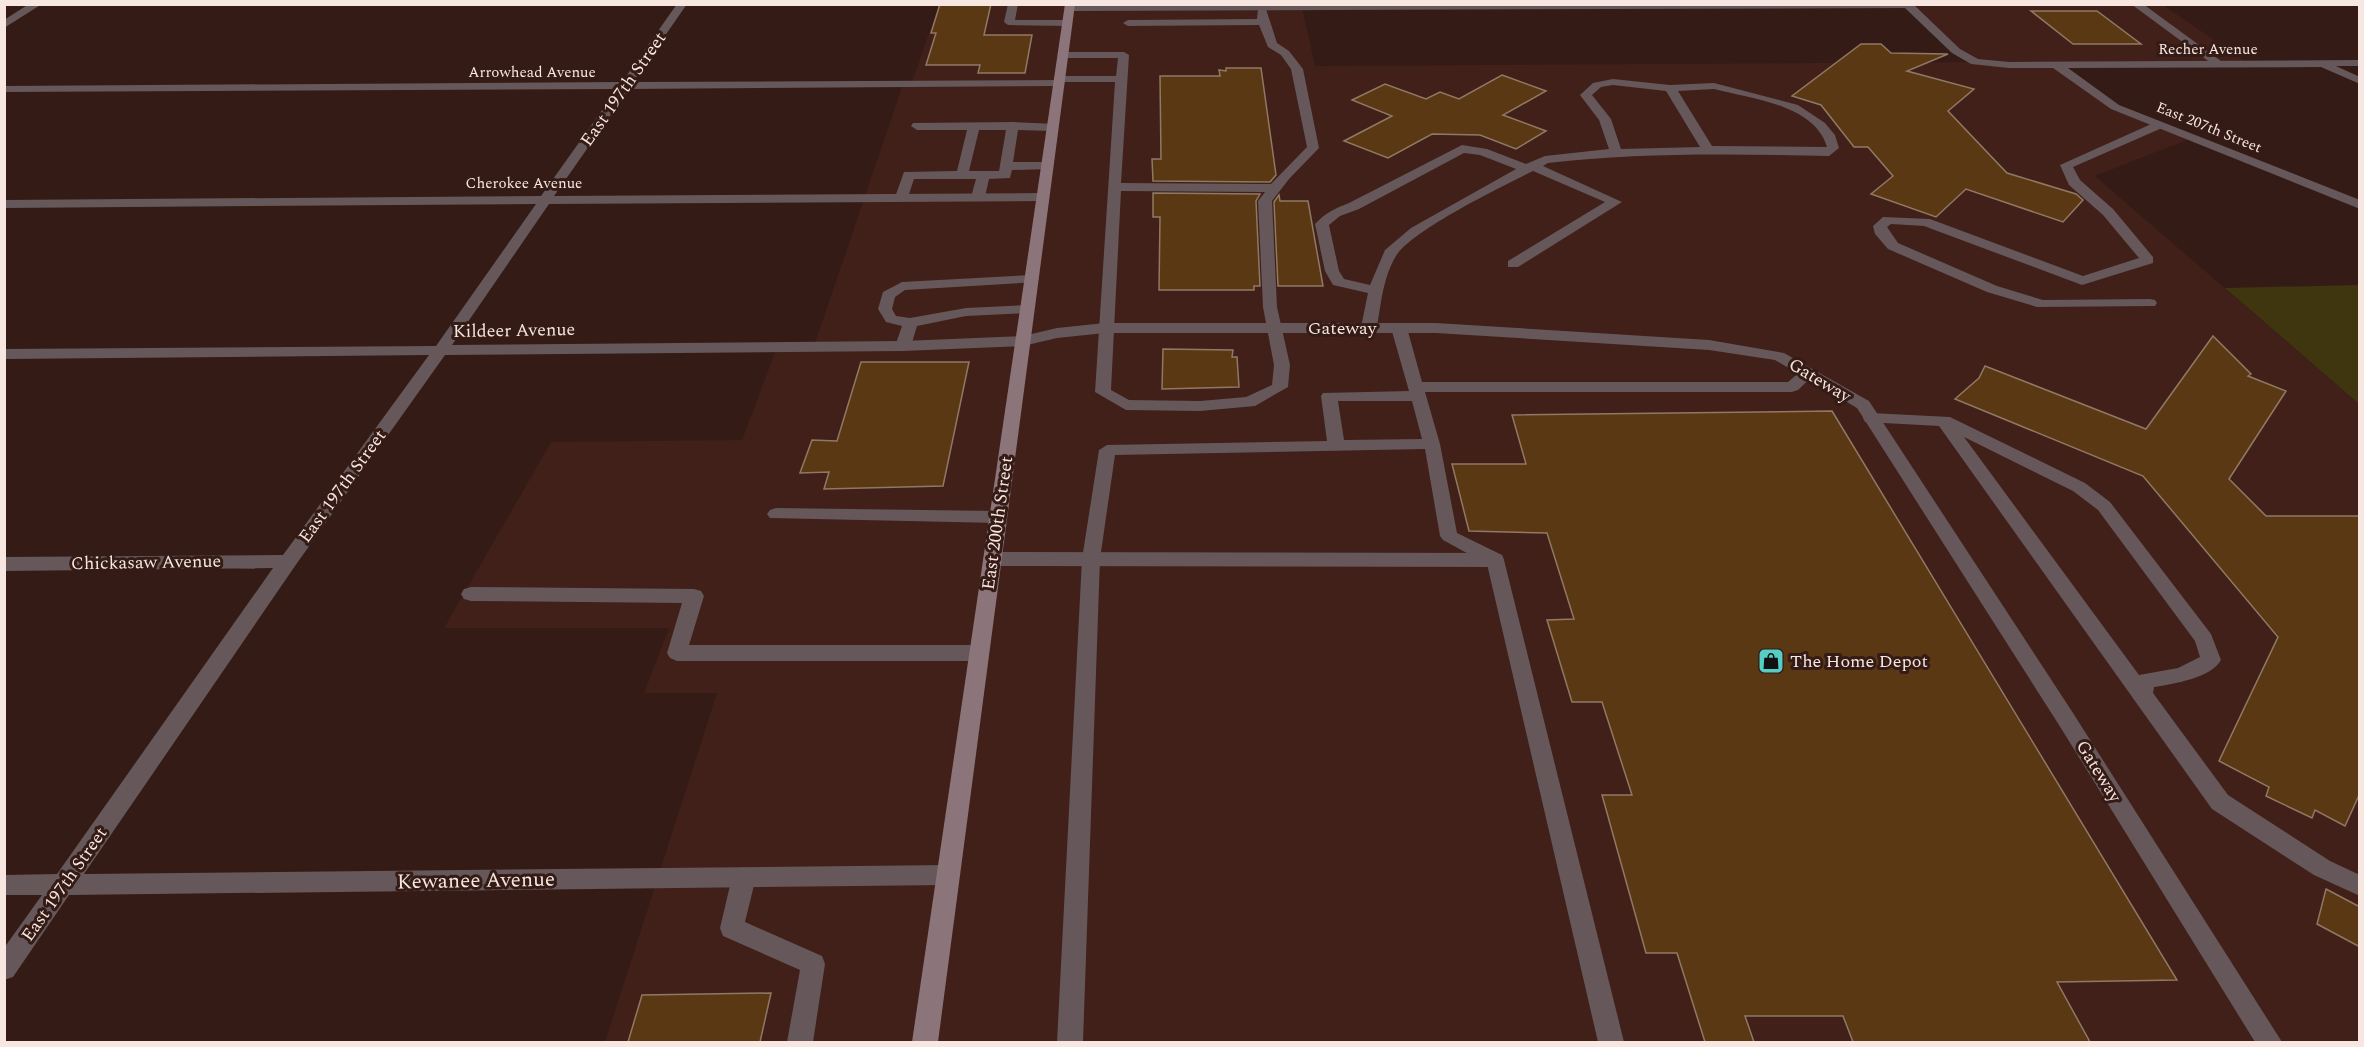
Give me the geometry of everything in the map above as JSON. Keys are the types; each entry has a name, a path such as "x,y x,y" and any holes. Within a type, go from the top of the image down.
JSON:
{"street":[{"path":"4,25 37,4"},
{"name":"East 197th Street","path":"4,969 288,561 440,351 682,4"},
{"path":"1013,4 1009,22 1012,23 1069,12 1174,6 1907,5"},
{"path":"2136,4 2219,64"},
{"name":"Recher Avenue","path":"1907,5 1956,51 1975,62 2056,65 2360,63"},
{"path":"1130,8 1120,79 1103,392 1126,405 1200,406 1249,402 1280,387 1282,365 1273,329 1266,201 1275,188 1313,148 1306,128 1297,69 1285,53 1272,45 1263,22 1262,7"},
{"name":"East 200th Street","path":"925,1042 1069,12"},
{"path":"1063,55 1126,39 1263,22"},
{"path":"2321,63 2360,81"},
{"name":"East 207th Street","path":"2056,65 2115,108 2360,205"},
{"name":"Arrowhead Avenue","path":"4,89 626,86 1120,79"},
{"path":"1369,327 1376,291 1390,253 1416,231 1483,191 1545,160 1616,152 1708,150 1829,152 1833,147 1829,135 1821,126 1794,107 1714,86 1670,88 1651,83 1606,84 1597,86 1586,95 1605,119 1616,152"},
{"path":"1670,88 1708,150"},
{"path":"2082,281 2148,260 2108,212 2074,182 2066,165 2158,125"},
{"path":"917,126 1053,127"},
{"path":"963,175 974,126"},
{"path":"902,197 909,175 1005,175 1013,126"},
{"path":"1376,291 1338,282 1332,271 1322,224 1335,213 1354,206 1462,149 1483,152 1530,168 1615,202 1513,264"},
{"path":"1007,166 1047,166"},
{"path":"978,197 983,175"},
{"path":"1115,187 1275,188"},
{"name":"Cherokee Avenue","path":"4,204 1043,197"},
{"path":"2106,302 2082,281 1956,232 1925,222 1888,220 1880,226 1882,234 1893,246 2012,297 2042,304 2151,303"},
{"path":"1028,309 966,312 910,323 891,319 885,309 888,295 902,286 1032,279"},
{"path":"903,346 910,323"},
{"name":"Gateway","path":"1023,341 1057,333 1105,328 1369,327 1709,345 1779,356 1863,405 2072,729 2269,1042"},
{"path":"1399,328 1432,444 1449,537 1495,560 1611,1042"},
{"name":"Kildeer Avenue","path":"4,354 903,346 1023,341"},
{"path":"1336,446 1329,396 1417,392 1792,387 1808,373"},
{"path":"1871,418 1944,421 2079,487 2104,506 2204,639 2211,660 2182,675 2145,681 2142,694"},
{"path":"1944,421 2220,802 2322,868 2360,886"},
{"path":"1070,1042 1091,559 1107,450 1432,444"},
{"path":"776,514 998,517"},
{"path":"992,559 1495,560"},
{"name":"Chickasaw Avenue","path":"4,564 288,561"},
{"path":"471,594 694,596 677,653 979,653"},
{"name":"Kewanee Avenue","path":"4,885 948,875"},
{"path":"744,877 732,928 813,964 800,1042"}],"shaded area":[{"path":"1195,4 1195,7 1302,7 1315,66 1974,62 1907,5 2163,5 2249,64 2057,65 2115,107 2192,138 2095,176 2359,404 2359,1042 605,1042 717,693 644,693 669,628 444,628 551,442 742,440 777,347 814,346 903,84 911,84 939,5"},
{"path":"2359,285 2359,404 2225,288"}],"building":[{"path":"940,4 991,4 984,35 1032,35 1025,73 978,73 980,65 926,65 936,33 931,33"},
{"path":"2031,11 2097,11 2141,44 2073,44"},
{"path":"1861,44 1881,44 1891,53 1948,54 1907,71 1974,89 1948,111 2007,173 2076,194 2083,200 2063,222 1966,189 1936,217 1871,194 1893,176 1868,147 1854,147 1821,105 1792,96"},
{"path":"1226,68 1261,68 1276,175 1270,182 1153,181 1152,159 1161,159 1160,76 1220,76 1219,70 1226,71"},
{"path":"1502,75 1546,91 1503,115 1546,131 1516,149 1480,135 1432,134 1388,158 1344,141 1392,116 1352,100 1385,84 1426,99 1440,92 1459,99"},
{"path":"1153,193 1260,194 1256,201 1260,286 1254,286 1254,290 1159,290 1160,217 1153,217"},
{"path":"1279,195 1280,201 1308,201 1323,286 1278,286 1274,202"},
{"path":"2213,336 2251,374 2248,376 2286,391 2229,479 2266,516 2360,516 2360,793 2345,826 2315,810 2312,818 2266,796 2269,787 2219,761 2278,637 2143,476 1955,399 1979,378 1985,366 2146,429"},
{"path":"1163,349 1233,350 1232,357 1237,357 1239,387 1162,389"},
{"path":"861,362 969,362 943,486 824,489 829,472 800,473 812,440 837,441"},
{"name":"The Home Depot","path":"1832,411 2177,980 2057,982 2090,1042 1853,1042 1843,1016 1745,1016 1754,1042 1705,1042 1677,953 1646,953 1602,795 1632,795 1602,702 1572,702 1547,620 1574,619 1547,533 1469,531 1452,464 1526,464 1512,415"},
{"path":"2326,889 2360,907 2360,947 2317,924"},
{"path":"771,993 760,1042 628,1042 642,995"}],"place":[{"name":"The Home Depot","path":"1771,661"}]}
